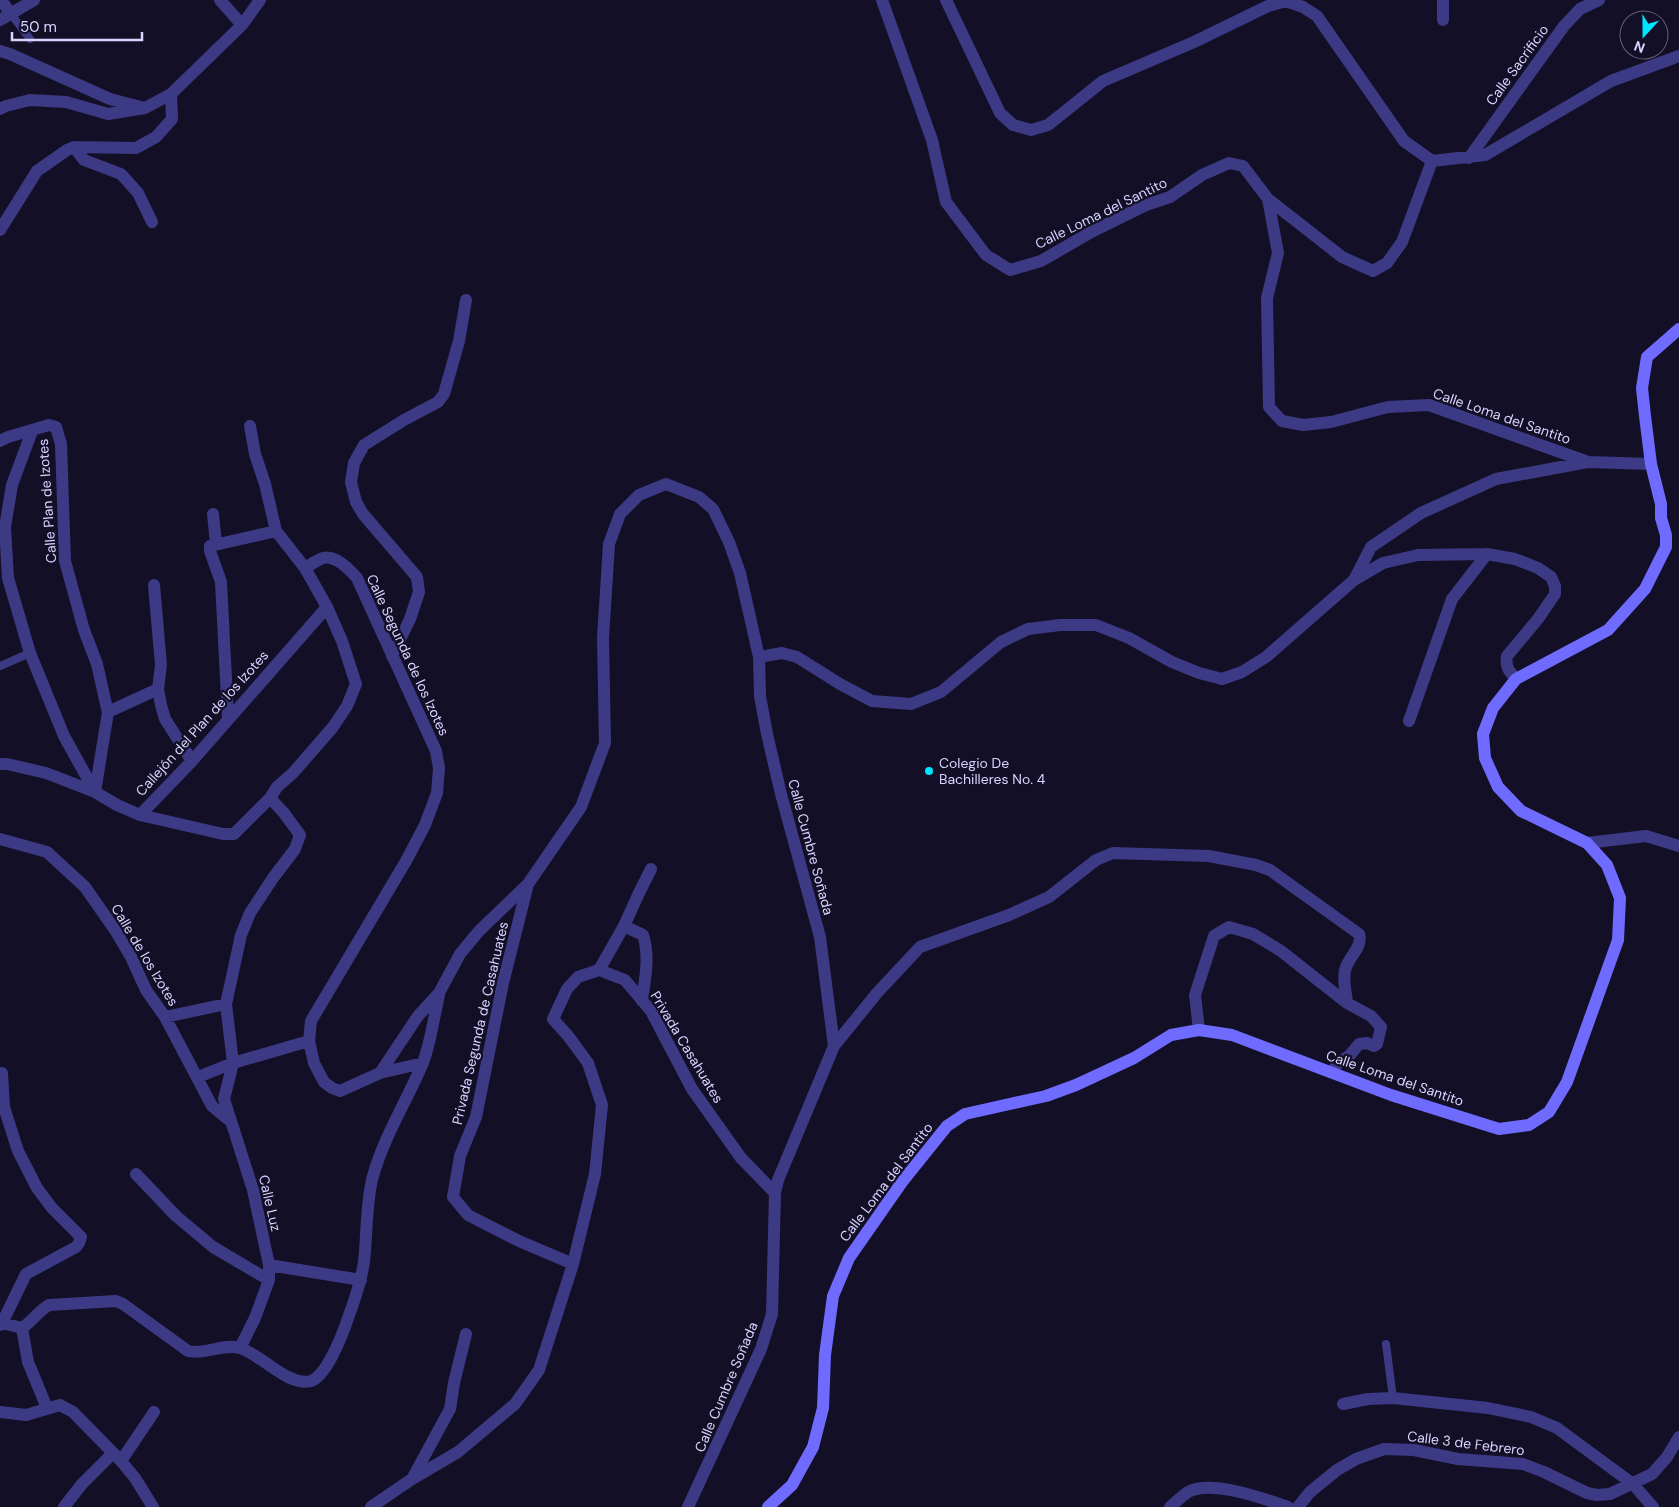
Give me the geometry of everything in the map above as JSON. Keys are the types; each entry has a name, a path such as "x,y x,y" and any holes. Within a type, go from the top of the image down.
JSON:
{"main road":[{"path":"1651,464 1642,388 1647,357 1679,329"},
{"name":"Calle Loma del Santito","path":"768,1507 792,1485 813,1447 823,1408 825,1356 833,1296 849,1258 902,1182 948,1126 965,1114 1046,1096 1076,1085 1134,1058 1172,1035 1199,1030 1232,1035 1391,1095 1499,1129 1529,1125 1549,1112 1567,1082 1618,940 1620,898 1607,865 1587,843 1521,811 1498,787 1486,758 1483,734 1493,708 1516,679 1608,630 1645,589 1666,547 1666,535 1661,518 1661,504 1651,464"}],"street":[{"path":"1,0 5,17 34,0"},
{"path":"220,0 242,24"},
{"path":"0,109 30,100 66,102 108,114 145,108 171,94 242,24 260,0"},
{"name":"Calle Loma del Santito","path":"882,0 932,140 946,202 986,255 1010,270 1042,261 1093,231 1146,205 1170,197 1202,175 1229,163 1242,166 1268,199 1278,253 1267,298 1269,407 1282,421 1303,425 1332,422 1388,407 1429,405 1588,462 1651,464"},
{"path":"946,0 1000,113 1013,125 1031,130 1048,125 1103,81 1194,42 1268,6 1286,1 1303,7 1318,16 1404,141 1432,161 1485,155 1611,81 1679,56"},
{"path":"1443,0 1443,20"},
{"name":"Calle Sacrificio","path":"1469,158 1564,26 1580,9 1600,0"},
{"path":"0,51 110,99 145,108"},
{"path":"0,230 37,171 67,150 74,147 136,148 156,137 172,119 171,94"},
{"path":"74,147 84,160 121,174 138,193 152,222"},
{"path":"1268,199 1342,256 1373,271 1387,263 1402,242 1432,161"},
{"path":"392,656 410,619 419,592 417,577 363,514 356,502 351,482 354,463 364,445 404,420 438,402 444,394 459,341 466,300"},
{"name":"Calle Plan de Izotes","path":"32,431 49,425 56,427 61,444 65,561 84,630 97,664 108,712"},
{"path":"140,815 223,834 234,834 270,798 277,787 293,773 333,727 347,706 356,684 342,641 327,607 305,568 276,531 265,484 255,454 250,426"},
{"path":"0,441 32,431"},
{"path":"32,431 12,485 5,527 8,578 30,653 64,736 95,792"},
{"path":"1354,580 1371,547 1421,513 1496,479 1588,462"},
{"path":"380,1073 418,1016 439,993 460,954 479,931 528,884 581,807 606,743 603,638 610,544 620,514 639,495 666,484 699,497 713,509 729,542 740,573 759,657 782,653 797,657 840,684 872,701 911,704 941,692 1001,642 1028,629 1060,625 1096,625 1129,638 1190,670 1222,679 1242,672 1266,657 1354,580 1383,563 1418,555 1487,554 1515,558 1538,568 1550,577 1556,586 1555,594 1538,620 1507,656 1506,663 1508,669 1516,679"},
{"path":"213,514 213,545 210,551 221,582 228,718"},
{"path":"213,545 276,531"},
{"path":"1409,721 1452,599 1487,554"},
{"name":"Calle Segunda de los Izotes","path":"305,568 324,558 333,559 345,565 357,578 436,751 439,768 437,794 425,825 406,861 311,1020 309,1041 314,1063 324,1082 340,1091 380,1073 423,1063"},
{"path":"154,585 161,665 158,689 161,705 165,719 192,761"},
{"name":"Callejón del Plan de los Izotes","path":"0,764 46,773 95,792 117,805 140,815 192,761 327,607"},
{"name":"Calle Cumbre Soñada","path":"759,657 760,696 767,734 781,794 820,937 834,1046"},
{"path":"95,792 108,712 158,689"},
{"path":"232,1063 226,1004 241,935 250,912 298,842 300,835 270,798"},
{"path":"1587,843 1646,836 1679,846"},
{"name":"Calle de los Izotes","path":"0,839 47,852 85,887 131,957 146,990 165,1017 212,1106 231,1122"},
{"name":"Calle Cumbre Soñada","path":"688,1507 769,1328 772,1314 775,1193 778,1180 834,1046 878,992 920,947 1009,915 1049,897 1096,860 1113,853 1209,856 1243,861 1270,870 1359,934 1359,944 1344,972 1347,1003"},
{"path":"371,1507 412,1479 458,1452 515,1404 539,1370 573,1264 595,1174 602,1105 588,1063 553,1019 567,989 578,977 599,970 624,926 638,892 651,869"},
{"name":"Privada Segunda de Casahuates","path":"528,884 503,983 476,1117 460,1156 453,1196 468,1215 519,1241 573,1264"},
{"path":"624,926 644,935 646,943 648,958 642,1001"},
{"path":"1199,1030 1195,996 1214,936 1229,927 1253,934 1281,951 1347,1003 1370,1016 1380,1026 1381,1032 1378,1044 1374,1046 1367,1043 1359,1044 1350,1056 1336,1065 1333,1072"},
{"name":"Privada Casahuates","path":"599,970 625,980 651,1011 692,1089 741,1158 775,1193"},
{"path":"2,1073 5,1128 36,1188 80,1237 79,1244 76,1247 26,1274 1,1324 22,1328 49,1305 116,1301 123,1304 188,1351 197,1353 225,1347 240,1348 298,1381 312,1380 324,1369 340,1342 361,1280 373,1174 423,1063 439,993"},
{"path":"165,1017 226,1004"},
{"path":"198,1077 232,1063 309,1041"},
{"name":"Calle Luz","path":"232,1063 224,1100 253,1190 269,1264 269,1280 255,1318 240,1348"},
{"path":"136,1174 176,1216 213,1248 269,1280"},
{"path":"269,1264 361,1280"},
{"path":"22,1328 28,1362 47,1408"},
{"path":"412,1479 450,1409 454,1383 466,1334"},
{"path":"1343,1404 1368,1399 1393,1398 1488,1408 1531,1417 1557,1428 1633,1484 1654,1507"},
{"path":"0,1412 26,1415 60,1405 72,1412 117,1457 135,1478 154,1507"},
{"path":"64,1507 82,1484 117,1457 154,1412"},
{"name":"Calle 3 de Febrero","path":"1298,1507 1310,1492 1337,1470 1356,1459 1384,1449 1414,1450 1458,1459 1522,1464 1544,1472 1587,1493 1597,1495 1610,1494 1652,1474 1667,1457 1679,1437"},
{"path":"1170,1507 1190,1491 1210,1488 1247,1494 1288,1507"}],"lane":[{"path":"5,17 30,39"},
{"path":"0,666 30,653"},
{"path":"1386,1344 1393,1398"}],"place":[{"name":"Colegio De Bachilleres No. 4","path":"929,771"}]}
